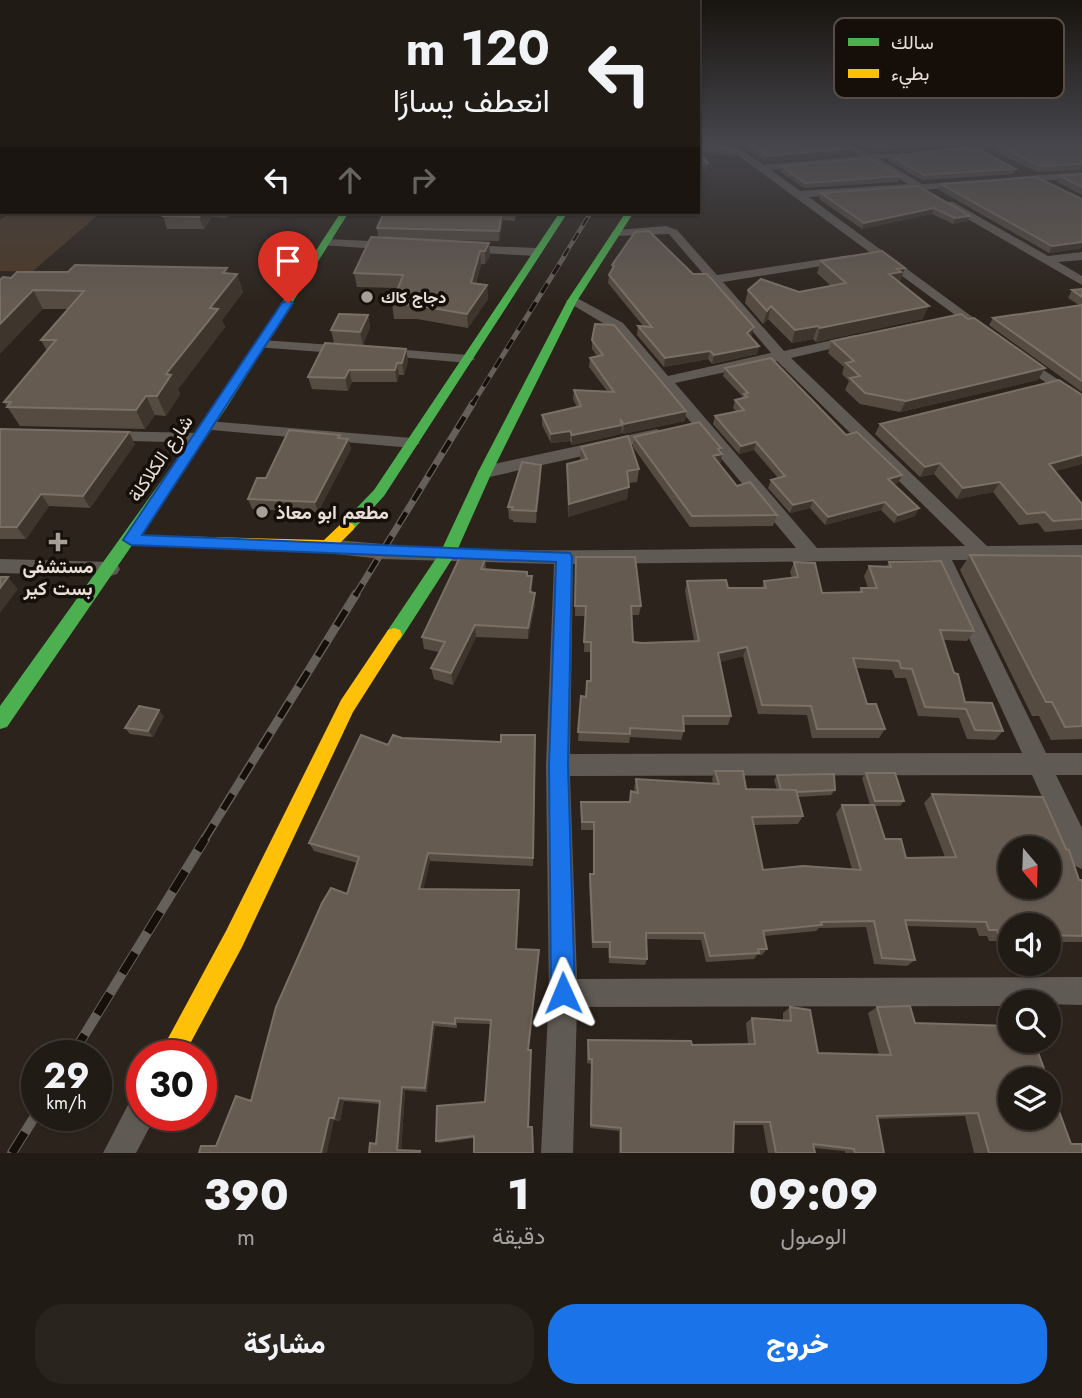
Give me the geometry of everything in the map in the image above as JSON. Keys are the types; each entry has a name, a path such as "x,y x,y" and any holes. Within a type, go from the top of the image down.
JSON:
{"street":[{"path":"799,194 867,255 956,318 993,339"},
{"path":"932,194 1082,281"},
{"name":"شارع الكلاكلة","path":"0,721 131,540 344,214"},
{"path":"328,546 379,494 563,214"},
{"path":"179,1040 233,939 347,706 448,553 485,472 572,302 630,214"},
{"path":"617,233 670,230 780,355 864,429 984,554"},
{"path":"327,243 405,246"},
{"path":"445,248 537,252"},
{"path":"712,280 867,255"},
{"path":"1046,260 1082,256"},
{"path":"572,302 618,326 666,381 686,428 813,556"},
{"path":"666,381 871,336"},
{"path":"261,344 468,359"},
{"path":"1014,354 1082,402"},
{"path":"1028,390 1055,383"},
{"path":"485,472 686,428"},
{"path":"93,435 203,432 412,443"},
{"path":"131,540 328,546 381,552 564,557 1082,552"},
{"path":"940,555 1082,856"},
{"path":"557,1153 563,993 558,765 564,557"},
{"path":"0,566 110,569"},
{"path":"558,765 1082,764"},
{"path":"563,993 1082,991"},
{"path":"119,1153 131,1131"}],"shaded area":[{"path":"8,214 99,214 32,272 0,271 0,220"}],"building":[{"path":"822,194 932,194 970,216 955,218 934,208 864,223"},
{"path":"959,194 1071,194 1082,199 1082,242 1052,246"},
{"path":"164,214 201,214 199,217 163,216"},
{"path":"383,214 502,214 499,231 377,228"},
{"path":"649,231 693,274 707,274 754,327 747,333 759,346 714,355 710,351 665,358 638,326 652,327 609,275 614,266 612,265 635,232"},
{"path":"371,237 489,243 485,251 480,251 471,283 487,285 467,314 392,304 403,275 354,273"},
{"path":"882,251 905,268 897,269 901,272 889,274 929,306 820,328 818,326 795,330 771,306 767,311 748,290 761,279 799,292 846,283 821,261"},
{"path":"75,265 227,268 223,273 237,274 210,308 218,309 166,374 171,375 157,396 146,396 136,410 7,407 11,402 4,402 56,340 41,340 84,291 33,290 0,324 0,280 3,277 11,278 17,272 68,272"},
{"path":"1082,289 1082,297 1072,290"},
{"path":"1082,305 1082,381 993,318"},
{"path":"339,314 368,315 360,332 331,330"},
{"path":"961,314 968,319 974,318 1045,368 906,401 865,393 850,378 860,376 846,363 854,361 832,341"},
{"path":"595,324 614,325 686,411 624,424 620,419 622,425 572,435 570,431 551,434 542,415 581,406 574,390 614,392 590,358 603,355 592,340"},
{"path":"325,343 406,349 402,363 397,363 395,370 349,370 345,378 308,377"},
{"path":"771,358 846,435 857,432 902,475 888,479 919,508 898,515 885,502 828,517 813,500 793,505 771,480 785,476 756,442 741,446 715,416 744,410 735,400 747,397 744,394 748,393 725,368"},
{"path":"1059,380 1082,395 1082,455 1049,464 1082,504 1082,519 1053,521 1045,512 1027,514 1000,482 963,488 940,463 925,467 880,424"},
{"path":"699,422 721,448 718,449 722,454 713,456 737,486 750,482 777,515 692,516 634,437"},
{"path":"0,429 129,432 83,496 41,494 17,527 0,527"},
{"path":"289,430 340,435 338,438 348,439 315,502 248,499 257,478 266,478"},
{"path":"628,436 639,469 627,471 629,487 569,504 567,464 587,459 581,447"},
{"path":"522,462 541,465 536,511 512,510 513,507 508,507"},
{"path":"461,555 485,560 481,569 527,572 527,576 532,576 530,592 535,593 528,628 475,625 451,673 431,668 445,642 422,637"},
{"path":"970,555 1082,556 1082,726 1065,727 1052,702 1046,702"},
{"path":"576,557 635,557 641,606 631,606 633,642 642,643 699,641 687,581 726,580 728,588 766,588 764,581 798,577 794,562 815,563 822,593 862,592 861,588 877,588 869,566 891,567 889,562 941,561 974,631 940,630 954,673 958,674 965,702 992,703 1003,731 975,730 966,709 925,707 912,669 901,668 899,661 853,658 867,704 876,704 885,729 817,729 811,706 762,705 747,647 718,653 731,716 683,716 684,731 630,728 630,734 578,732 581,696 586,697 587,681 591,681 591,642 584,642 586,606 575,606"},
{"path":"0,577 8,577 0,588"},
{"path":"139,706 159,710 148,731 125,728"},
{"path":"361,735 388,745 393,735 402,738 501,742 501,735 535,735 533,858 428,853 419,889 519,890 516,949 539,950 528,1050 531,1050 528,1127 532,1127 533,1153 474,1153 474,1136 436,1141 437,1106 485,1102 491,1020 455,1018 455,1024 433,1022 425,1088 402,1087 397,1150 420,1153 369,1153 370,1143 376,1144 380,1101 339,1098 334,1118 329,1118 321,1153 199,1153 201,1146 216,1146 236,1096 251,1101 276,1007 322,903 331,888 347,894 359,857 309,843"},
{"path":"715,771 743,771 746,789 796,790 803,816 752,817 763,870 803,866 861,870 842,805 874,805 885,839 901,839 906,858 956,857 932,794 1043,797 1060,836 998,836 998,900 1060,900 1061,838 1069,850 1079,880 1082,880 1082,936 1061,935 1061,913 998,913 998,932 997,930 989,930 986,922 905,920 915,960 882,958 874,921 821,922 822,925 763,931 767,949 758,949 759,953 710,956 704,933 646,933 647,959 610,957 610,942 593,942 590,874 594,874 594,822 582,822 581,802 630,802 631,791 638,793 636,779 719,784"},
{"path":"866,773 895,773 904,801 875,801"},
{"path":"834,774 835,790 797,792 781,790 777,775"},
{"path":"910,1006 915,1023 998,1026 998,1053 1038,1053 1043,1067 998,1067 998,1130 1061,1130 1061,1117 1071,1144 1082,1144 1082,1153 989,1153 978,1113 877,1116 884,1153 855,1153 854,1149 813,1144 815,1153 776,1153 770,1122 734,1122 733,1153 621,1153 621,1128 591,1125 592,1059 589,1059 588,1040 691,1041 692,1045 755,1044 752,1018 791,1021 790,1007 810,1010 818,1053 891,1055 877,1007"}],"railway":[{"path":"564,256 590,214"},
{"path":"472,405 565,255"},
{"path":"355,596 473,403"},
{"path":"204,840 356,594"},
{"path":"81,1040 205,839"},
{"path":"12,1153 26,1131"}],"traffic: fast":[{"path":"0,721 221,407 344,214"},
{"path":"348,526 379,493 563,214"},
{"path":"394,635 448,553 485,472 572,301 629,214"}],"traffic: slow":[{"path":"131,540 328,546 348,526"},
{"path":"179,1040 234,939 347,706 394,635"}],"place":[{"name":"دجاج كاك","path":"367,297"},
{"name":"مطعم ابو معاذ","path":"262,512"},
{"name":"مستشفى بست كير","path":"58,542"}],"route":[{"path":"288,303 131,540 328,546 381,552 564,557 558,765 563,993"}]}
